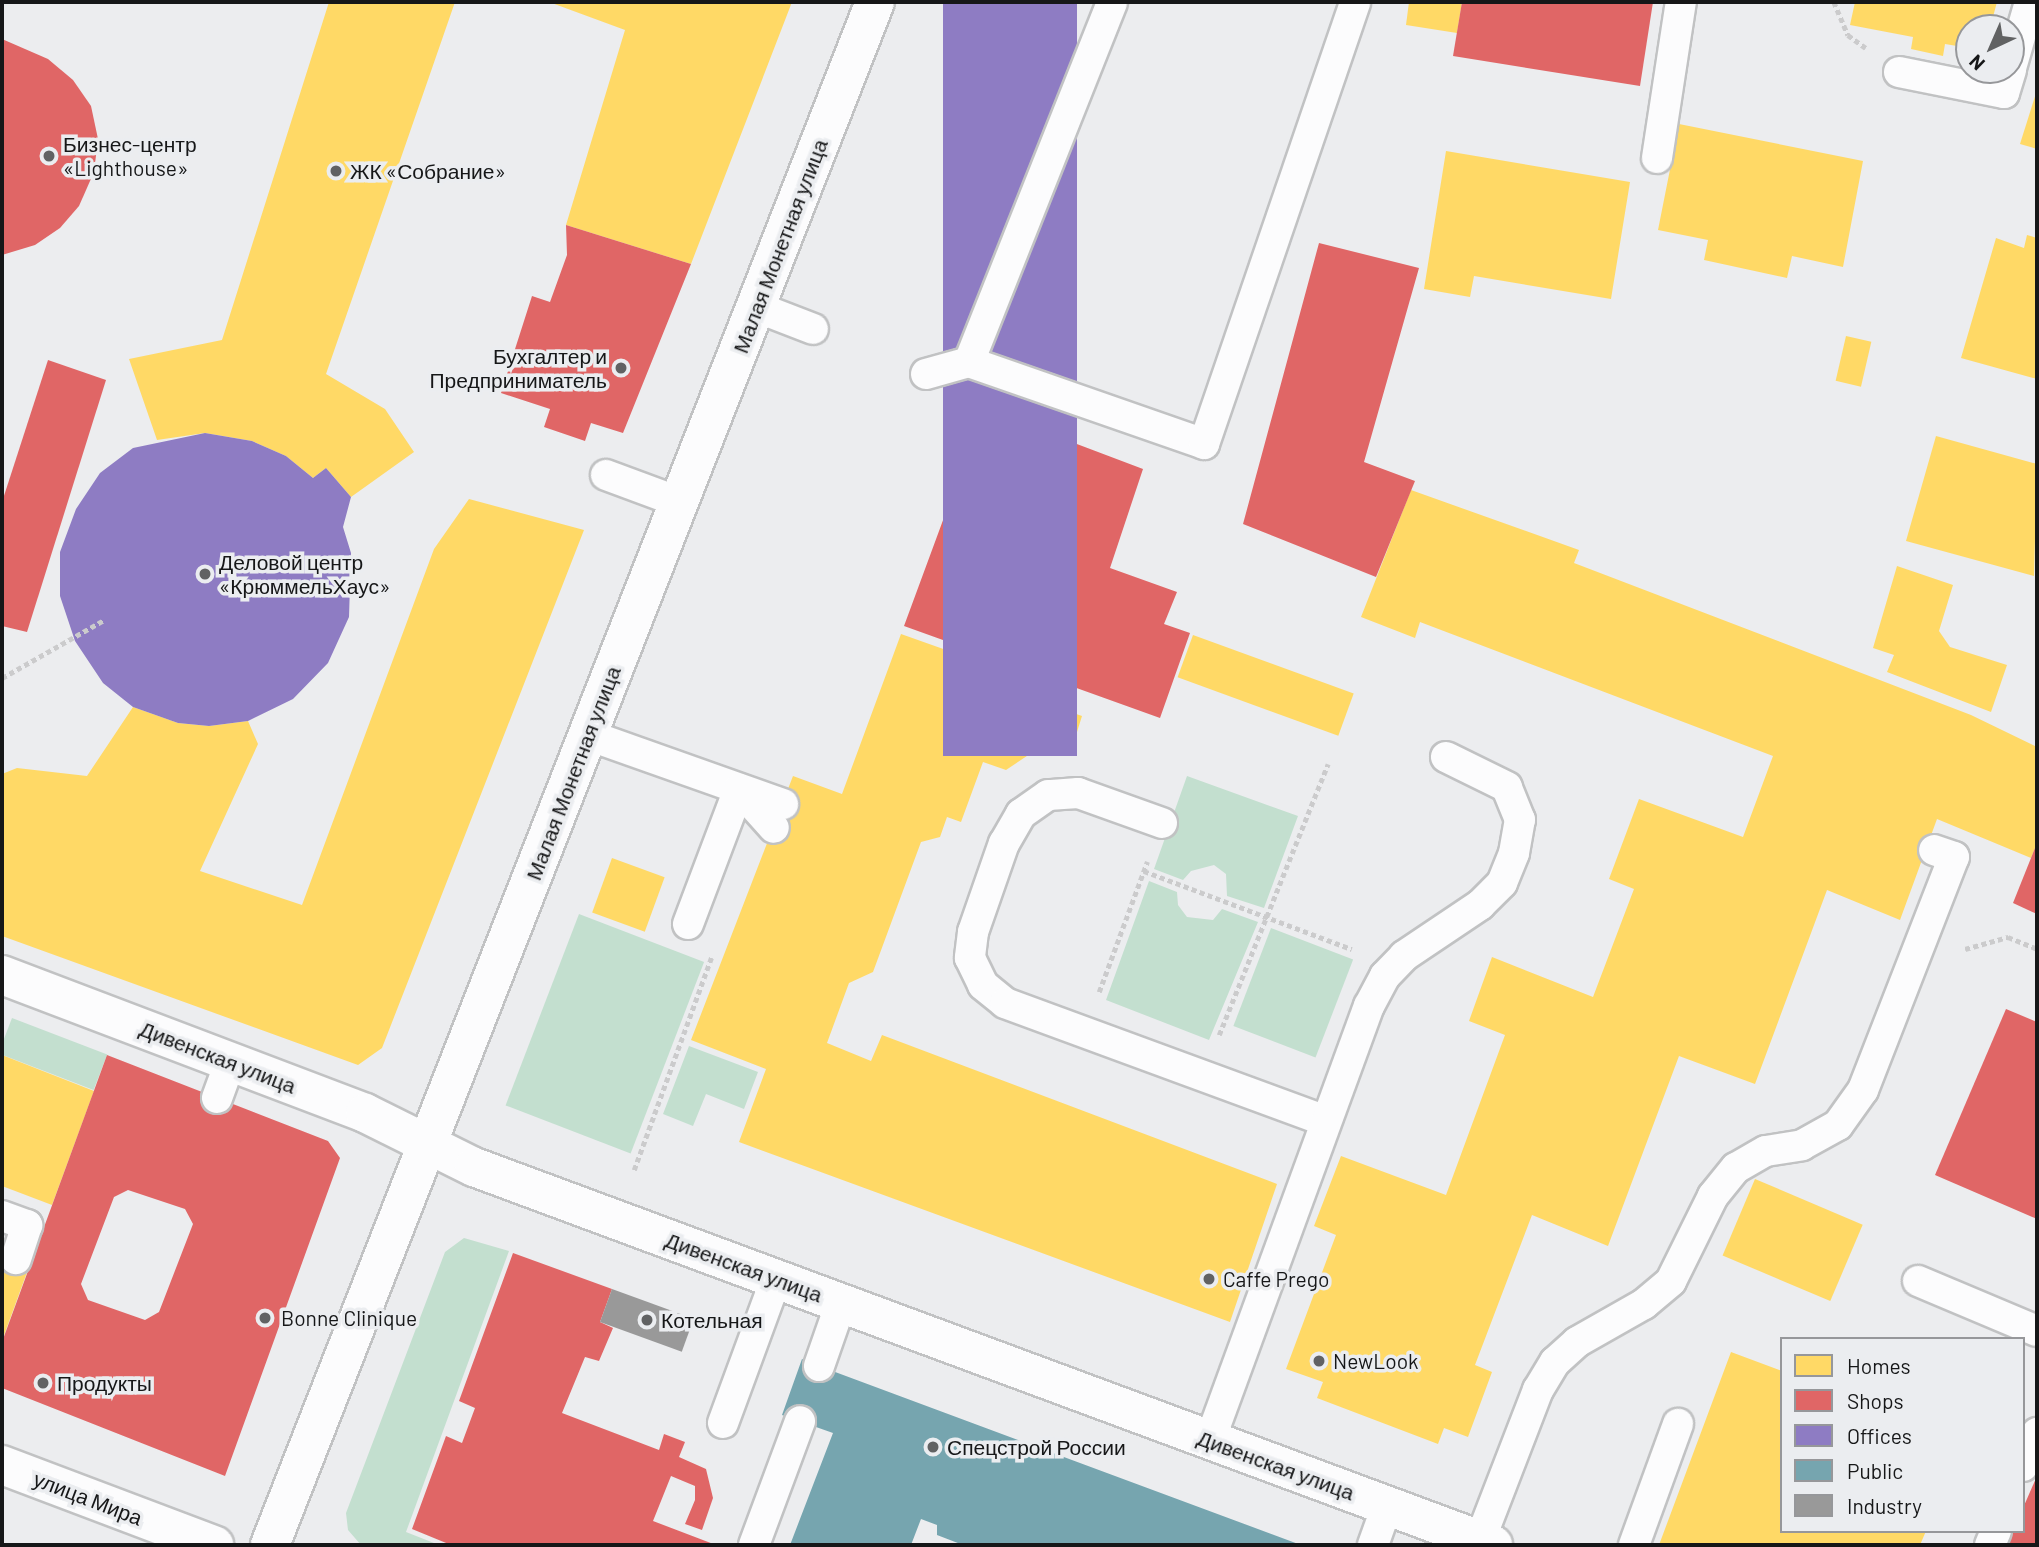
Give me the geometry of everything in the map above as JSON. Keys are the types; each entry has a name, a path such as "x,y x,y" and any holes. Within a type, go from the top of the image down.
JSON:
{"street":[{"name":"Малая Монетная улица","path":"270,1545 875,2"},
{"name":"Дивенская улица","path":"2,975 365,1113 474,1167 1486,1543"},
{"name":"улица Мира","path":"2,1465 214,1545"}],"lane":[{"path":"969,362 1112,2"},
{"path":"926,374 969,362 1204,444 1355,2"},
{"path":"1657,158 1681,2"},
{"path":"2025,20 2030,2"},
{"path":"1899,72 1955,83"},
{"path":"1959,84 2004,93 2007,84"},
{"path":"756,307 813,329"},
{"path":"606,475 679,502"},
{"path":"588,735 739,789 778,816"},
{"path":"1210,1440 1325,1121 1385,976 1404,956 1480,905 1502,883 1514,853 1520,820 1507,786 1446,757"},
{"path":"688,924 739,789"},
{"path":"1162,823 1078,793 1048,795 1021,814 1004,843 973,932 970,958 982,985 1005,1003 1325,1121"},
{"path":"1486,1543 1538,1390 1555,1362 1577,1342 1644,1304 1671,1281 1713,1196 1735,1168 1766,1151 1802,1145 1838,1125 1863,1090 1954,858 1934,850"},
{"path":"217,1098 230,1062"},
{"path":"2,1216 27,1225 16,1259"},
{"path":"723,1423 776,1279"},
{"path":"1918,1281 2037,1331"},
{"path":"819,1366 841,1303"},
{"path":"754,1545 800,1421"},
{"path":"1634,1545 1678,1424"},
{"path":"2025,1461 2037,1433"},
{"path":"1373,1545 1387,1506"}],"path":[{"path":"1834,2 1848,35 1899,72"},
{"path":"2,678 104,620"},
{"path":"1202,1075 1328,764"},
{"path":"1084,1032 1162,823"},
{"path":"1144,871 1358,952 1385,976"},
{"path":"634,1170 713,960 688,924"},
{"path":"1914,964 2008,937 2037,948"}],"green space":[{"path":"1187,776 1298,816 1264,908 1227,896 1226,874 1214,865 1191,871 1183,880 1154,869"},
{"path":"1149,881 1177,892 1178,905 1187,917 1213,920 1222,909 1258,922 1209,1040 1106,1000"},
{"path":"579,914 704,962 631,1153 506,1105"},
{"path":"1271,928 1353,960 1316,1058 1233,1026"},
{"path":"12,1018 107,1055 94,1090 2,1055 2,1044"},
{"path":"689,1046 758,1072 744,1109 706,1094 693,1126 663,1114"},
{"path":"464,1238 509,1251 406,1532 439,1545 361,1545 348,1530 346,1513 445,1252"}],"building: Homes":[{"name":"ЖК «Собрание»","path":"329,2 455,2 326,374 385,409 414,452 351,497 326,468 313,478 286,456 252,441 205,433 157,440 129,359 222,340"},
{"path":"549,2 792,2 691,264 566,225 625,30"},
{"path":"1409,2 1462,2 1457,33 1406,25"},
{"path":"1855,2 1997,2 1994,14 1955,14 1955,46 1945,44 1943,56 1911,49 1913,37 1850,25"},
{"path":"2037,90 2037,149 2020,144"},
{"path":"1679,124 1863,161 1843,267 1792,256 1787,278 1704,260 1708,240 1658,230"},
{"path":"1446,151 1630,182 1611,299 1474,276 1470,297 1424,289"},
{"path":"2027,235 2037,238 2037,379 1961,358 1996,238 2024,248"},
{"path":"1846,336 1871,342 1861,387 1836,381"},
{"path":"1936,436 2037,464 2034,576 1906,541"},
{"path":"1411,490 1579,550 1574,563 1971,715 2037,747 2037,843 2031,858 1937,819 1900,920 1827,890 1755,1084 1679,1056 1608,1246 1532,1215 1475,1365 1492,1372 1468,1437 1444,1428 1438,1444 1317,1398 1323,1382 1286,1369 1336,1235 1314,1226 1341,1156 1446,1195 1505,1035 1469,1021 1492,957 1593,997 1634,889 1609,879 1639,799 1743,837 1773,756 1420,622 1415,638 1361,617"},
{"path":"469,499 584,530 382,1048 358,1065 2,936 2,774 17,768 87,776 133,707 178,723 209,726 248,721 258,744 200,871 302,905 434,549"},
{"path":"1897,566 1953,585 1939,631 1950,647 2007,665 1991,712 1887,672 1894,655 1873,648"},
{"path":"901,634 1065,692 1059,708 1082,716 1072,748 1048,742 1006,770 983,762 961,822 947,817 940,837 921,842 873,972 849,983 827,1043 871,1061 882,1035 1277,1184 1230,1322 739,1142 766,1069 691,1040 793,776 842,794"},
{"path":"1193,635 1354,693 1338,736 1178,677"},
{"path":"612,858 665,877 645,932 592,913"},
{"path":"2,1055 94,1091 52,1205 2,1186"},
{"path":"1755,1179 1863,1225 1830,1301 1723,1255"},
{"path":"2,1253 30,1264 2,1341"},
{"path":"1731,1352 1780,1370 1780,1533 1925,1533 1920,1545 1659,1545"}],"building: Shops":[{"path":"1462,2 1653,2 1640,86 1453,56"},
{"name":"Бизнес-центр «Lighthouse»","path":"2,39 48,59 73,80 91,106 98,139 94,172 79,206 60,228 35,245 2,255"},
{"path":"566,225 691,264 623,433 591,423 585,441 544,427 550,409 501,393 532,296 550,302 567,255"},
{"path":"1319,243 1419,268 1364,462 1415,481 1376,577 1243,524"},
{"path":"48,360 106,380 27,632 2,626 2,502"},
{"path":"984,409 1143,469 1110,568 1177,592 1164,624 1190,633 1160,718 904,626"},
{"path":"2037,843 2037,914 2013,903"},
{"path":"2006,1009 2037,1022 2037,1219 1935,1175"},
{"path":"107,1055 328,1141 340,1158 225,1476 2,1388 2,1342","holes":["128,1190 185,1209 193,1224 159,1312 145,1320 88,1300 81,1284 114,1197"]},
{"path":"513,1253 612,1289 600,1322 613,1328 599,1361 585,1357 562,1413 659,1450 664,1434 685,1442 679,1457 706,1469 713,1498 702,1530 685,1524 695,1500 695,1486 671,1476 653,1521 716,1545 451,1545 412,1529 446,1436 462,1443 475,1408 459,1401"},
{"path":"2037,1476 2037,1545 2007,1545 2012,1533 2025,1533 2025,1503"}],"building: Offices":[{"path":"943,2 1077,2 1077,756 943,756"},
{"name":"Деловой центр «КрюммельХаус»","path":"205,433 252,441 286,456 313,478 326,468 351,497 343,527 351,553 349,617 328,663 293,699 248,721 209,726 178,723 133,707 103,683 75,641 60,596 60,552 76,509 100,473 133,448"}],"building: Public":[{"name":"Спецстрой России","path":"802,1359 1301,1545 963,1545 937,1535 937,1525 921,1519 911,1545 790,1545 833,1433 782,1415"}],"building: Industry":[{"name":"Котельная","path":"612,1289 694,1319 682,1352 600,1322"}],"place":[{"name":"Бизнес-центр «Lighthouse»","path":"49,156"},
{"name":"ЖК «Собрание»","path":"336,171"},
{"name":"Бухгалтер и Предприниматель","path":"621,368"},
{"name":"Деловой центр «КрюммельХаус»","path":"205,574"},
{"name":"Caffe Prego","path":"1209,1279"},
{"name":"Bonne Clinique","path":"265,1318"},
{"name":"Котельная","path":"647,1320"},
{"name":"NewLook","path":"1319,1361"},
{"name":"Продукты","path":"43,1383"},
{"name":"Спецстрой России","path":"933,1447"}]}
